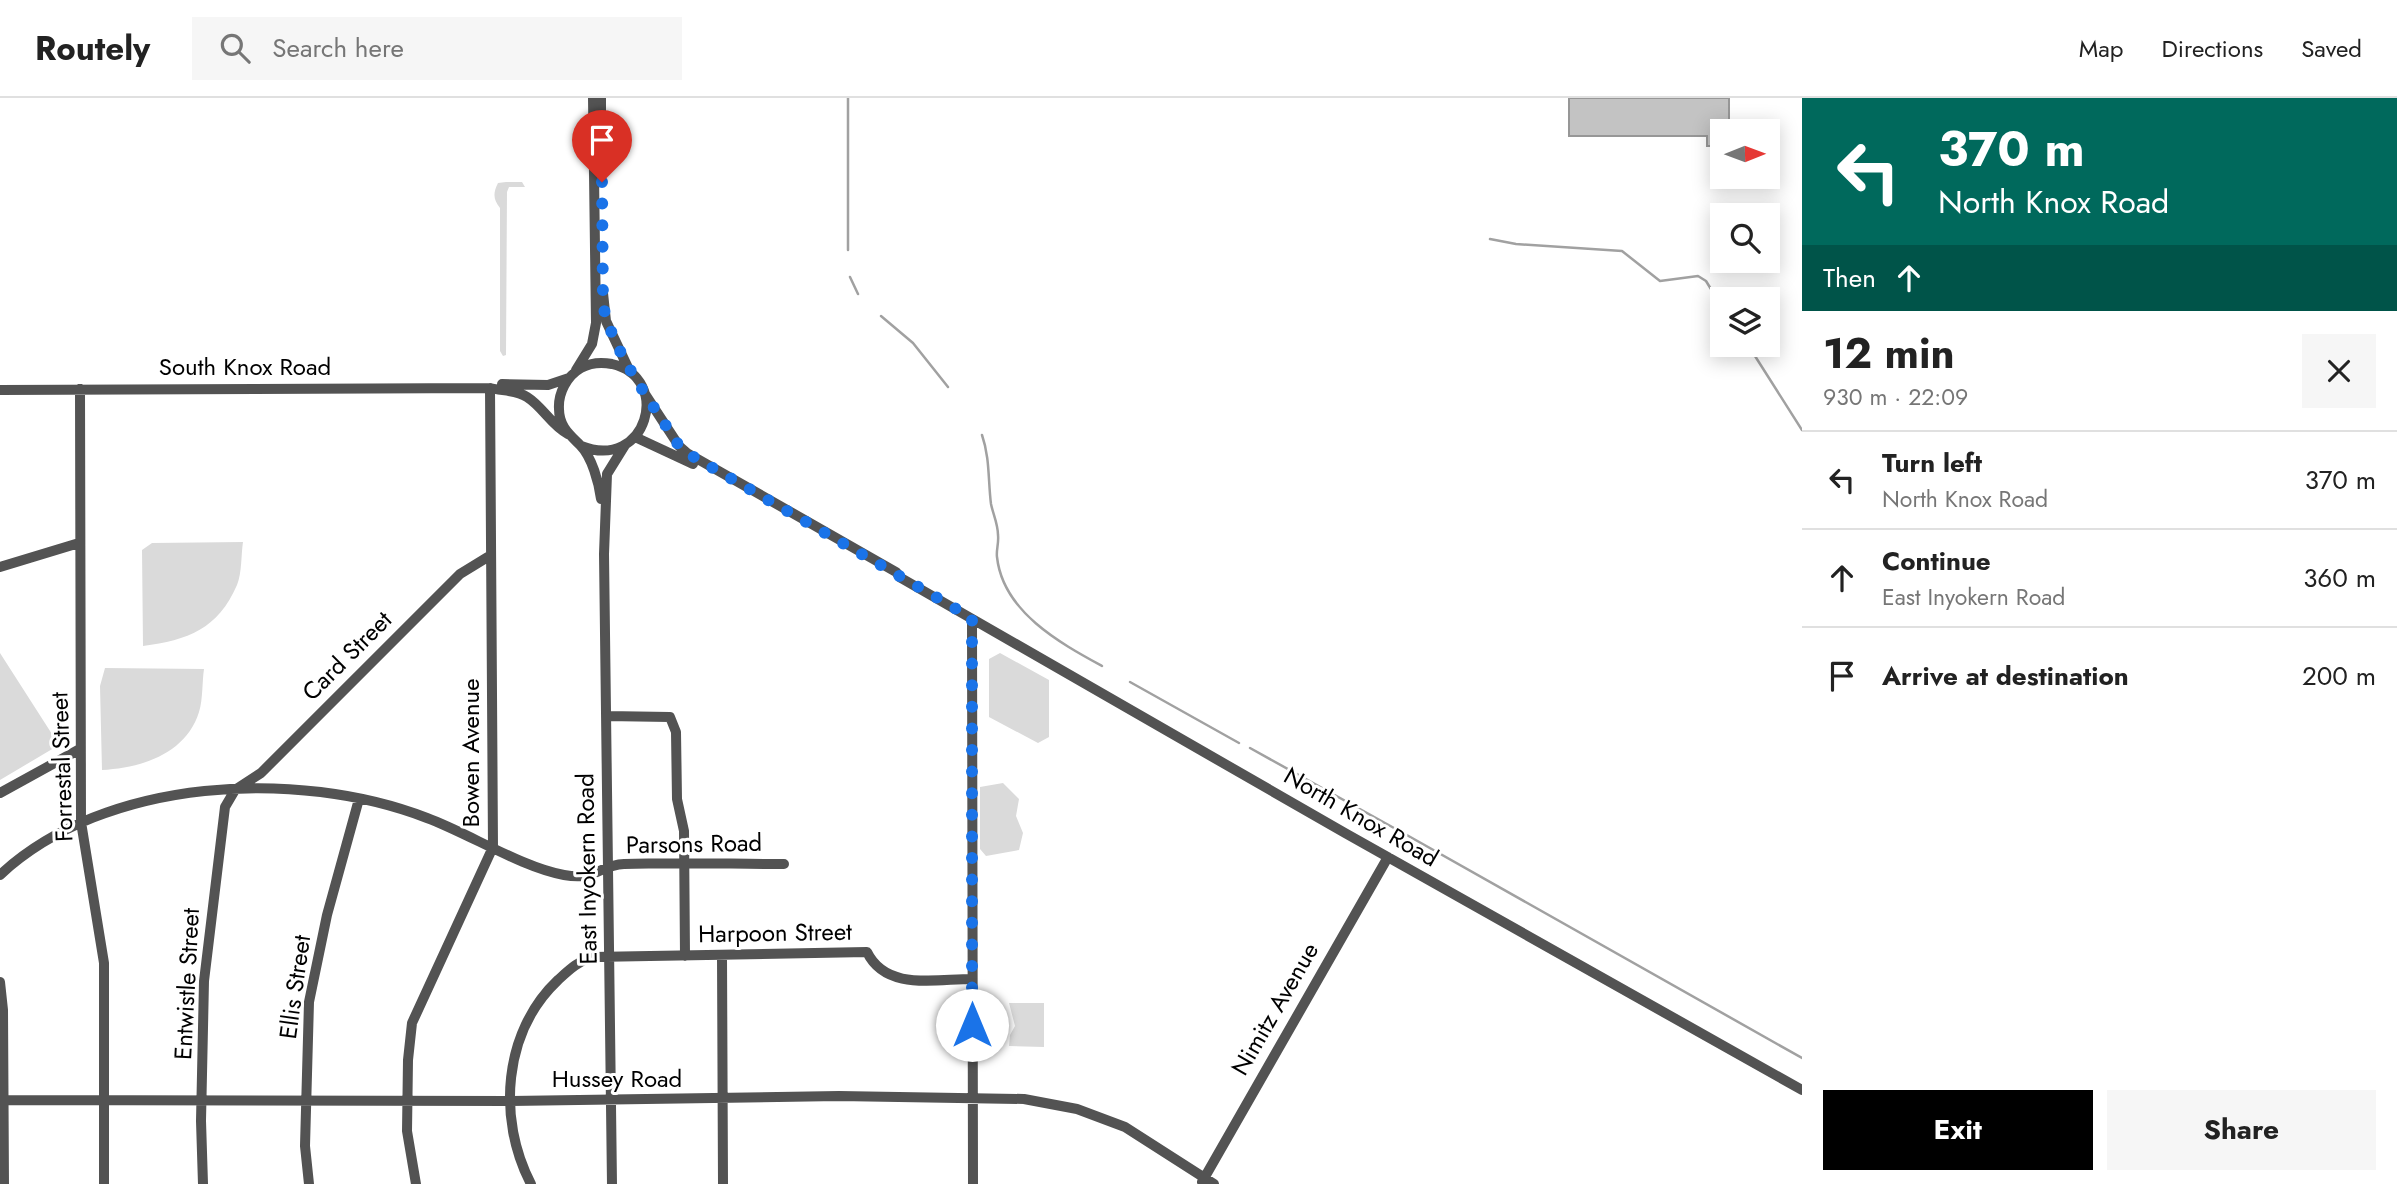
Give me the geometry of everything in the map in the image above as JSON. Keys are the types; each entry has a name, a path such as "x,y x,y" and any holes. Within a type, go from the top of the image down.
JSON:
{"street":[{"path":"593,98 596,323 592,344 573,376 563,387 559,411 568,434 581,446 603,451 625,445 635,437 643,425 647,410 645,394 630,372 606,321 603,305 601,98"},
{"path":"573,376 593,363 606,363 630,372"},
{"name":"South Knox Road","path":"490,388 500,384 548,385 573,376"},
{"name":"South Knox Road","path":"0,390 490,388 528,397 557,428 568,434"},
{"name":"Bowen Avenue","path":"416,1184 408,1149 408,1060 412,1023 493,846 490,388"},
{"name":"Forrestal Street","path":"80,389 81,822 104,963 104,1184"},
{"name":"North Knox Road","path":"645,394 679,446 687,453 1388,857 1802,1090"},
{"name":"North Knox Road","path":"635,437 689,462 893,578 901,578"},
{"name":"East Inyokern Road","path":"612,1184 604,554 607,474 625,445"},
{"name":"East Inyokern Road","path":"581,446 598,482 604,554"},
{"path":"0,567 79,542"},
{"name":"Card Street","path":"235,790 261,773 460,574 491,555"},
{"path":"972,618 973,1184"},
{"path":"606,716 670,717 676,732 677,799 684,831 685,956"},
{"path":"0,793 80,749"},
{"name":"Parsons Road","path":"0,875 45,841 81,822 167,797 290,788 359,799 426,817 562,875 583,877 621,864 783,864"},
{"name":"Entwistle Street","path":"203,1184 206,946 225,807 235,790"},
{"name":"Ellis Street","path":"309,1184 304,1146 309,1002 327,915 359,799"},
{"name":"Nimitz Avenue","path":"1206,1182 1388,857"},
{"name":"Harpoon Street","path":"531,1184 513,1133 512,1073 518,1042 539,1001 572,966 593,957 867,952 877,969 891,977 972,979"},
{"path":"722,956 723,1184"},
{"path":"0,982 4,1184"},
{"name":"Hussey Road","path":"2,1100 511,1101 972,1097 1049,1102 1099,1116 1148,1140 1206,1182"}],"shaded area":[{"path":"522,182 525,187 509,187 507,192 506,355 503,356 500,351 500,208 494,196 498,183"},
{"path":"243,542 239,580 221,612 200,630 188,636 143,646 142,550 152,543"},
{"path":"0,653 59,745 0,780"},
{"path":"1000,653 1049,680 1049,737 1038,743 989,717 989,659"},
{"path":"105,668 204,669 199,712 184,738 173,748 146,762 102,770 100,686"},
{"path":"1003,783 1019,799 1016,816 1023,833 1019,850 986,856 980,849 980,787"},
{"path":"1009,1003 1044,1003 1044,1047 1009,1046 1010,1035 1015,1026"}],"building":[{"path":"1569,98 1729,98 1729,119 1710,119 1710,146 1707,146 1707,136 1569,136"}],"waterway":[{"path":"848,98 848,250"},
{"path":"1490,239 1516,244 1622,251 1660,281 1698,276 1710,288"},
{"path":"850,277 858,294"},
{"path":"881,316 913,343 948,387"},
{"path":"1756,357 1802,430"},
{"path":"982,435 988,461 991,504 998,531 997,557 1010,594 1036,624 1102,666"},
{"path":"1130,682 1239,743"},
{"path":"1250,748 1394,828"},
{"path":"1405,834 1802,1058"}],"route":[{"path":"602,182 603,305 606,321 630,372 679,446 972,618 972,1025"}]}
